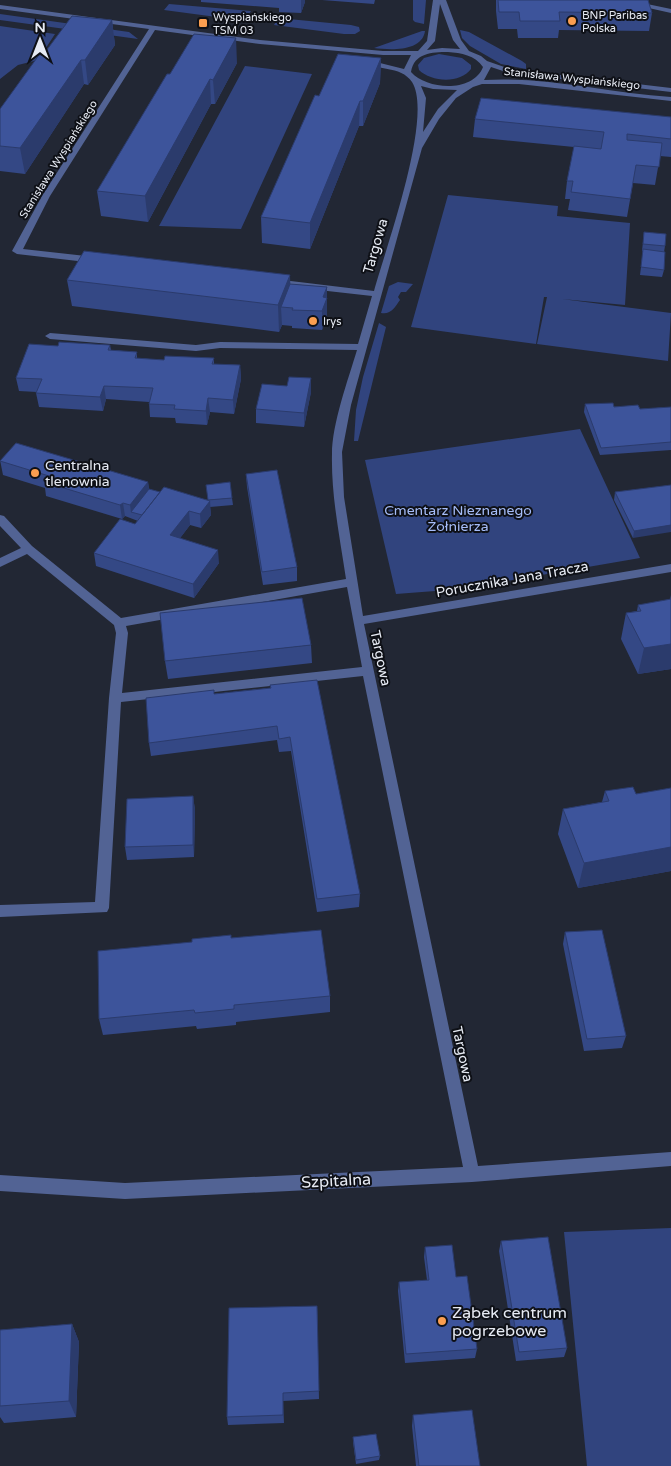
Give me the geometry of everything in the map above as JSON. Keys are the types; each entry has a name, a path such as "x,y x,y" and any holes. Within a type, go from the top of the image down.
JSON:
{"street":[{"path":"407,72 407,63 420,54 431,41 437,0"},
{"path":"442,0 457,40 468,53"},
{"path":"618,0 671,11"},
{"path":"0,6 260,42 332,56"},
{"name":"Stanisława Wyspiańskiego","path":"102,261 17,251 46,196 154,28"},
{"path":"260,42 307,45 383,54 420,54 442,50 468,53"},
{"name":"Stanisława Wyspiańskiego","path":"468,53 485,63 508,71 671,90"},
{"path":"359,60 407,72 415,80"},
{"path":"471,85 486,74 487,67 485,63"},
{"name":"Stanisława Wyspiańskiego","path":"415,80 438,87 452,88 499,82 528,83 671,99"},
{"name":"Targowa","path":"415,80 422,98 418,150 346,405 337,452 339,497 358,621 472,1174"},
{"name":"Targowa","path":"418,150 444,105 449,99 471,85"},
{"path":"267,281 376,294"},
{"path":"50,336 196,348 220,345 362,347"},
{"path":"0,519 28,549 119,623 122,632 115,698 102,908 0,911"},
{"path":"0,563 28,549"},
{"name":"Porucznika Jana Tracza","path":"358,621 671,568"},
{"path":"119,623 352,582"},
{"path":"115,698 368,671"},
{"name":"Szpitalna","path":"0,1183 126,1191 472,1174 671,1159"}],"green space":[{"path":"413,0 426,0 424,24 413,20"},
{"path":"169,4 251,11 249,14 243,13 239,20 164,10"},
{"path":"0,14 129,32 138,39 0,20"},
{"path":"278,18 351,25 359,27 360,31 355,34 344,34 274,25"},
{"path":"0,26 55,34 38,60 18,65 0,79"},
{"path":"460,30 469,32 522,61 526,64 526,69 501,64 470,46 462,38"},
{"path":"425,31 423,38 412,46 396,49 374,48"},
{"path":"439,54 462,58 471,65 471,69 460,77 445,80 431,77 419,70 418,65 424,58"},
{"path":"245,66 312,74 241,229 159,226"},
{"path":"448,195 558,206 557,216 630,223 625,305 562,299 671,313 668,361 537,344 547,297 544,297 536,344 411,327"},
{"path":"398,282 413,284 406,292 401,292 398,297 400,300 392,310 387,313 381,313 389,286"},
{"path":"379,323 386,327 358,441 354,441 356,410 363,377"},
{"name":"Cmentarz Nieznanego Żołnierza","path":"580,429 640,558 461,589 396,594 365,460"},
{"path":"671,1228 671,1466 587,1466 564,1232"}],"building":[{"path":"498,0 648,0 652,13 559,12 560,21 520,21 519,12 499,12"},
{"path":"72,16 112,20 85,60 81,60 20,148 0,146 0,109 39,55 43,55"},
{"path":"194,34 236,38 213,80 210,79 145,196 97,191 167,74 170,74"},
{"path":"338,54 381,58 363,101 360,101 310,223 261,217 315,95 319,96"},
{"path":"481,98 671,117 671,139 627,134 627,140 662,143 659,167 636,165 630,199 571,192 573,181 567,181 574,146 601,149 604,132 475,119"},
{"path":"644,232 666,234 665,246 643,244"},
{"path":"643,249 665,252 664,270 641,267"},
{"path":"84,251 290,275 278,305 67,280"},
{"path":"290,284 327,287 323,297 327,298 322,311 292,310 293,308 281,307"},
{"path":"59,342 110,345 108,350 137,352 135,358 164,360 165,356 214,358 212,364 240,365 233,400 208,398 206,411 174,409 175,405 149,404 153,388 104,386 100,397 36,393 42,379 16,378 29,344 58,346"},
{"path":"289,377 311,378 304,413 256,409 262,384 287,386"},
{"path":"613,403 614,407 638,405 640,409 671,407 671,442 601,448 585,404"},
{"path":"16,443 148,482 130,505 123,503 120,505 44,482 49,476 0,461"},
{"path":"277,470 297,567 262,572 246,474"},
{"path":"230,482 232,498 208,500 206,485"},
{"path":"671,485 671,525 634,531 615,492"},
{"path":"164,487 210,501 200,514 189,511 170,535 218,550 193,584 94,553 120,519 135,524"},
{"path":"149,489 160,492 142,515 131,512"},
{"path":"302,598 311,645 165,661 160,613"},
{"path":"671,599 671,644 644,648 626,613 641,611 638,605"},
{"path":"317,680 360,894 317,899 290,737 279,739 277,726 149,743 146,698 214,690 214,694 271,688 270,685"},
{"path":"633,787 636,794 671,788 671,847 584,863 563,809 609,801 605,791"},
{"path":"193,796 193,845 125,847 127,799"},
{"path":"321,930 330,996 234,1005 234,1009 195,1013 194,1010 99,1019 98,951 192,942 192,939 231,935 231,938"},
{"path":"602,930 626,1036 587,1039 565,932"},
{"path":"548,1237 567,1348 519,1352 501,1241"},
{"path":"452,1245 456,1277 467,1276 477,1349 406,1354 399,1282 429,1280 425,1247"},
{"path":"317,1306 319,1391 283,1393 283,1415 227,1417 229,1308"},
{"path":"72,1324 69,1401 0,1406 0,1330"},
{"path":"472,1410 480,1466 419,1466 413,1415"},
{"path":"376,1434 380,1456 356,1460 353,1437"}],"place":[{"name":"BNP Paribas Polska","path":"572,21"},
{"name":"Wyspiańskiego TSM 03","path":"203,23"},
{"name":"Irys","path":"313,321"},
{"name":"Centralna tlenownia","path":"35,473"},
{"name":"Ząbek centrum pogrzebowe","path":"442,1321"}]}
